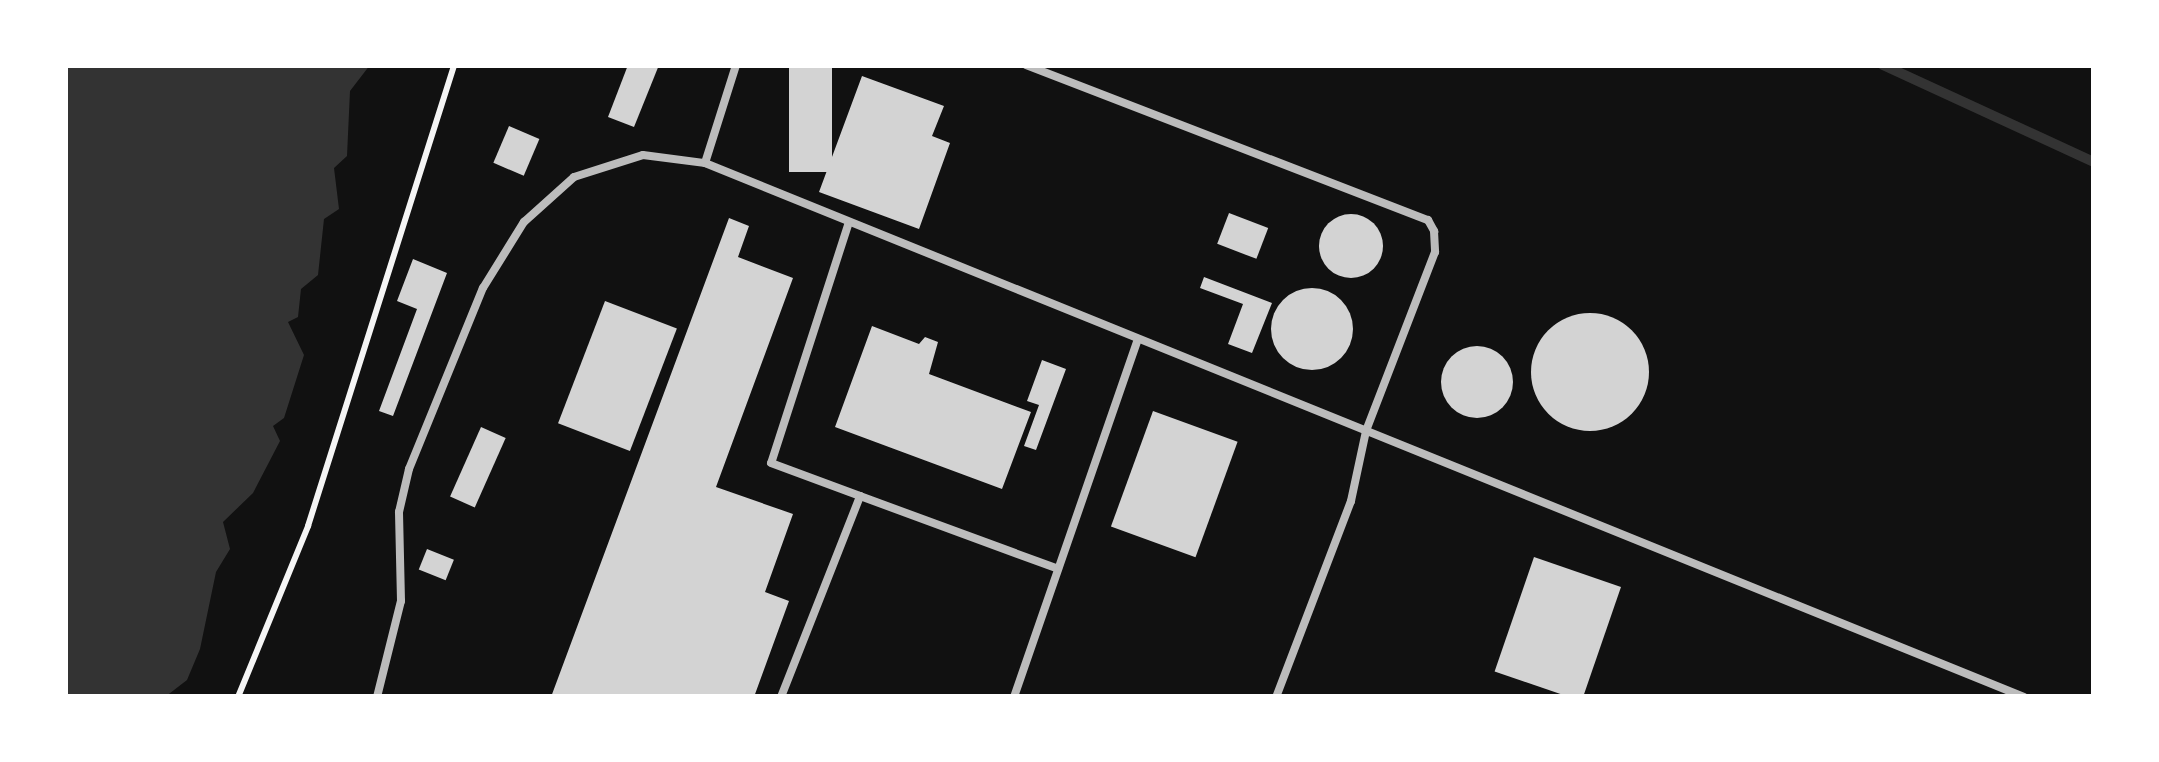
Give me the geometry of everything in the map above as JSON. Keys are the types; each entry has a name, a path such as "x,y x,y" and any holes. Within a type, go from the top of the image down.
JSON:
{"lane":[{"path":"705,163 736,65"},
{"path":"1026,65 1428,220 1435,252 1366,431 1351,502 1276,697"},
{"path":"378,697 402,601 399,512 409,470 483,288 524,222 574,176 643,155 705,163 2024,697"},
{"path":"849,222 771,463 1058,569"},
{"path":"1014,697 1138,339"},
{"path":"781,697 860,496"}],"path":[{"path":"238,697 308,526 454,65"}],"shaded area":[{"path":"65,65 370,65 350,91 347,156 334,168 339,209 324,219 318,275 301,289 298,317 288,322 304,355 284,418 273,426 280,441 253,493 223,522 230,549 216,572 200,649 187,680 165,697 65,697"}],"building":[{"path":"628,65 659,65 634,127 608,117"},
{"path":"789,65 832,65 832,172 789,172"},
{"path":"862,76 944,106 932,136 950,143 919,229 819,192"},
{"path":"509,126 539,139 524,176 493,163"},
{"path":"1229,213 1268,228 1256,259 1217,244"},
{"path":"1351,214 1373,224 1383,246 1373,268 1351,278 1329,268 1319,246 1329,224"},
{"path":"729,218 749,226 738,257 793,278 716,487 793,514 765,592 789,601 754,697 551,697"},
{"path":"413,259 447,273 393,416 379,411 417,309 397,301"},
{"path":"1204,277 1272,303 1252,353 1228,344 1243,304 1200,288"},
{"path":"1312,288 1328,291 1341,300 1350,313 1350,345 1341,358 1328,367 1312,370 1296,367 1283,358 1274,345 1271,329 1274,313 1283,300 1296,291"},
{"path":"605,301 677,329 630,451 558,423"},
{"path":"1590,313 1623,323 1639,339 1649,372 1639,405 1623,421 1590,431 1557,421 1541,405 1531,372 1541,339 1557,323"},
{"path":"872,326 919,344 925,337 938,342 929,374 1031,412 1002,489 835,427"},
{"path":"1477,346 1503,356 1513,382 1503,408 1477,418 1451,408 1441,382 1451,356"},
{"path":"1042,360 1066,369 1036,450 1024,446 1039,405 1027,401"},
{"path":"1153,411 1238,442 1196,557 1111,527"},
{"path":"481,427 506,438 475,507 450,496"},
{"path":"427,549 454,560 446,580 419,569"},
{"path":"1534,557 1621,587 1583,697 1569,697 1495,671"}],"waterway":[{"path":"1883,65 2094,162"}]}
